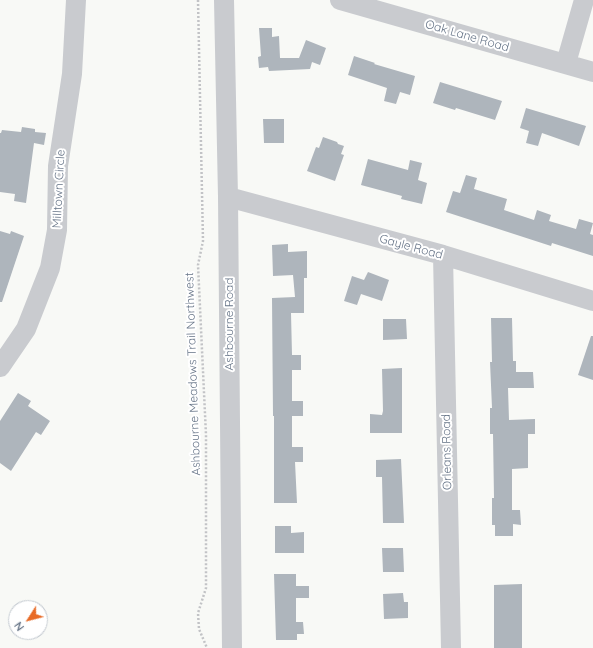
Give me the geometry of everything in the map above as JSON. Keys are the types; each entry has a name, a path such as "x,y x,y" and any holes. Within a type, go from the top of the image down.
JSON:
{"street":[{"name":"Milltown Circle","path":"0,367 26,329 50,268 57,230 58,166 72,74 76,0"},
{"name":"Ashbourne Road","path":"224,0 228,197 232,648"},
{"name":"Oak Lane Road","path":"340,0 566,63 593,72"},
{"path":"566,63 584,0"},
{"name":"Gayle Road","path":"228,197 443,255 593,301"},
{"name":"Orleans Road","path":"443,255 451,648"}],"path":[{"name":"Ashbourne Meadows Trail Northwest","path":"198,0 202,241 198,265 206,436 206,588 198,613 199,630 207,648"}],"building":[{"path":"259,28 272,28 272,37 279,36 280,58 299,58 306,40 326,48 320,65 312,62 310,69 269,71 268,67 259,68 258,57 261,56"},
{"path":"354,56 375,63 374,64 415,76 410,95 400,92 396,104 384,101 387,88 348,75"},
{"path":"440,82 502,101 495,120 456,108 455,110 433,103"},
{"path":"526,108 586,126 579,146 542,133 538,146 526,143 529,131 520,128"},
{"path":"263,119 284,119 284,143 264,143"},
{"path":"22,127 35,129 35,132 46,133 44,145 34,143 26,203 14,201 15,194 0,192 0,133 2,130 21,132"},
{"path":"323,137 344,146 341,154 344,155 335,181 307,171 316,147 319,148"},
{"path":"368,159 408,170 410,160 422,163 418,180 427,183 422,204 401,199 402,196 361,185"},
{"path":"466,175 477,178 474,189 507,199 504,210 534,220 537,210 551,215 549,221 576,229 579,219 593,223 590,234 593,235 593,256 552,243 551,246 446,212 453,191 460,193"},
{"path":"0,231 10,234 11,231 24,236 2,302 0,302"},
{"path":"288,244 288,252 307,251 307,278 304,278 304,313 291,313 292,355 301,355 301,370 292,370 292,401 303,401 303,416 292,416 292,447 303,447 303,462 295,462 297,503 274,503 272,298 295,297 293,275 273,276 272,245"},
{"path":"368,272 389,280 382,301 361,294 357,305 344,301 352,276 364,280"},
{"path":"491,318 512,318 513,361 516,361 516,372 533,372 534,388 508,388 509,420 535,419 535,434 528,434 528,468 512,469 512,510 520,510 521,525 513,524 513,536 495,536 495,525 492,525 492,498 494,498 493,434 490,434 490,408 492,408 490,362 492,362"},
{"path":"383,319 406,319 407,339 383,340"},
{"path":"591,336 593,336 593,380 578,375"},
{"path":"402,368 402,433 370,433 370,414 382,415 383,411 382,369"},
{"path":"18,393 31,401 28,406 50,421 41,435 36,432 11,471 0,463 0,421"},
{"path":"401,459 404,523 383,523 382,477 376,477 376,460"},
{"path":"275,526 291,526 291,533 304,532 304,553 275,553"},
{"path":"382,548 403,548 404,572 383,572"},
{"path":"274,574 296,574 296,586 309,586 309,598 296,598 296,622 303,622 304,634 297,634 297,640 276,640"},
{"path":"522,584 522,648 494,648 494,585"},
{"path":"403,593 404,602 408,602 408,618 384,619 383,594"}]}
